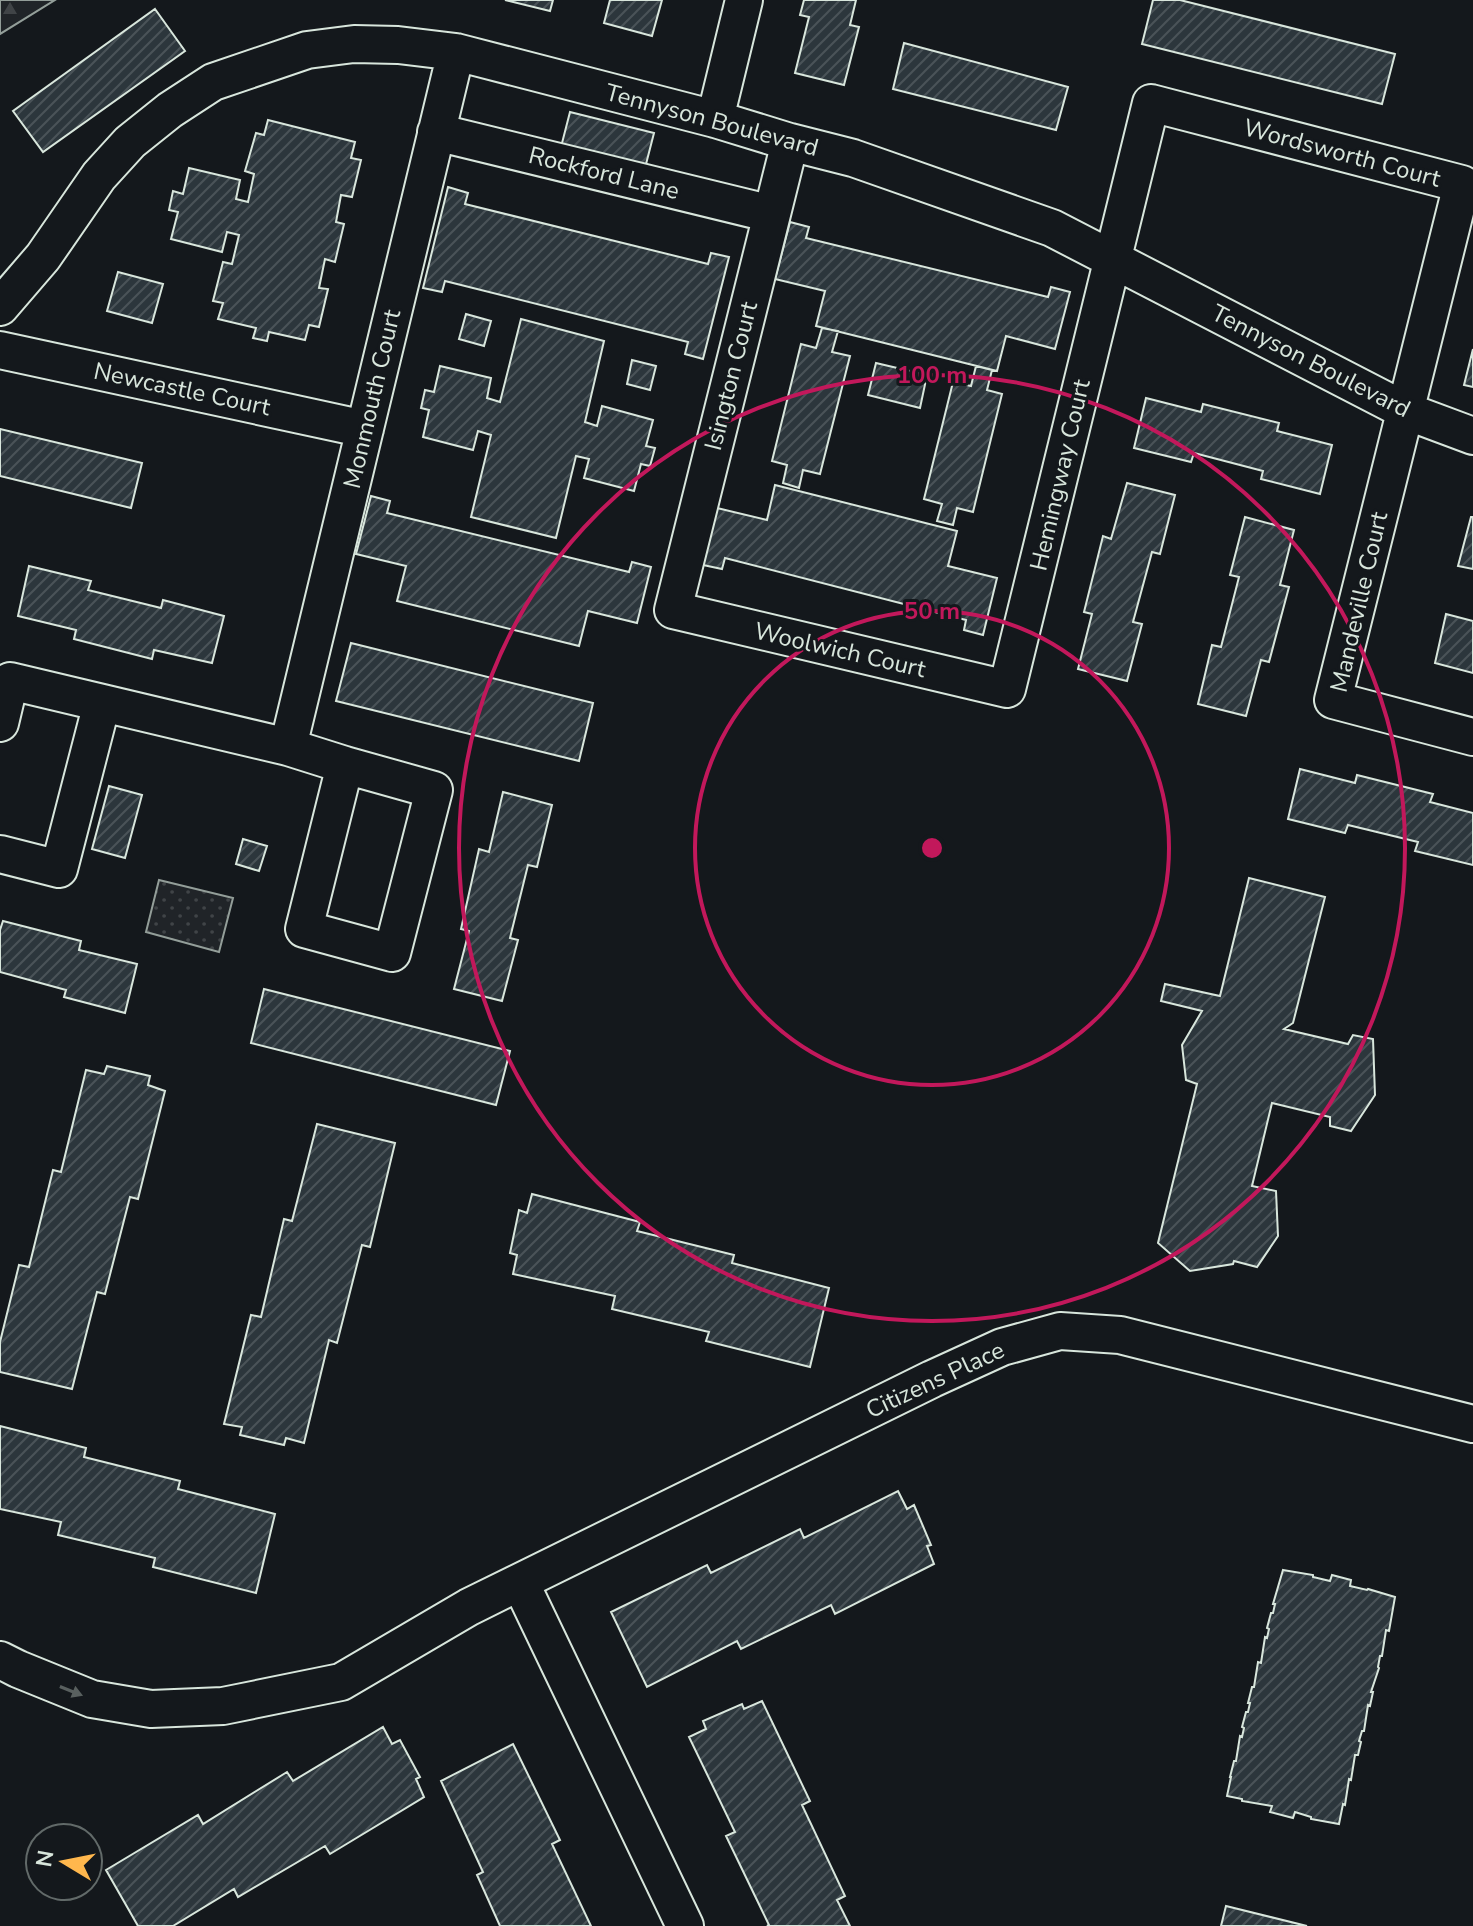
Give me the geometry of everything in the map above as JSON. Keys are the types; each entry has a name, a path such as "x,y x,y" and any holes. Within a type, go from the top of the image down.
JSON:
{"street":[{"path":"715,119 744,0"},
{"name":"Tennyson Boulevard","path":"0,307 43,257 99,176 130,142 170,110 213,82 307,50 354,44 398,45 456,52 715,119 853,158 1052,228 1406,411 1473,436"},
{"name":"Monmouth Court","path":"288,747 456,52"},
{"name":"Wordsworth Court","path":"1112,259 1151,103 1462,184 1406,411"},
{"name":"Rockford Lane","path":"436,132 772,214"},
{"name":"Isington Court","path":"673,610 790,142"},
{"name":"Hemingway Court","path":"1007,689 1112,259"},
{"name":"Newcastle Court","path":"0,350 365,429"},
{"name":"Mandeville Court","path":"1406,411 1333,700 1473,737"},
{"name":"Woolwich Court","path":"673,610 1007,689"},
{"path":"0,723 10,681 288,747 434,790 392,953 304,929 345,765"},
{"path":"0,854 59,869 102,703"},
{"name":"Citizens Place","path":"0,1660 92,1699 151,1709 223,1706 341,1682 469,1607 990,1352 1060,1331 1120,1335 1473,1424"},
{"path":"520,1582 685,1926"}],"green space":[{"path":"0,0 55,0 0,34"},
{"path":"159,880 233,898 219,952 146,932"}],"building":[{"path":"505,0 553,0 550,11"},
{"path":"610,0 662,0 652,36 604,23"},
{"path":"804,0 856,0 850,25 859,27 844,85 795,73 809,17 800,15"},
{"path":"1153,0 1180,0 1395,54 1382,104 1142,44"},
{"path":"155,9 185,51 43,152 13,111"},
{"path":"904,43 1068,87 1056,130 893,89"},
{"path":"570,112 654,133 645,168 561,147"},
{"path":"268,120 355,142 351,158 361,160 352,197 341,195 336,222 344,224 335,262 325,259 319,288 328,289 319,327 309,325 305,340 269,332 267,341 253,338 256,328 218,319 223,303 213,301 223,262 232,264 239,235 227,232 222,252 171,239 178,212 169,210 173,191 183,194 189,168 240,180 236,199 248,202 254,174 245,171 256,133 264,135"},
{"path":"448,187 468,193 465,204 708,264 711,253 729,257 703,359 685,354 688,342 445,281 442,292 423,288"},
{"path":"790,222 809,227 806,238 1048,297 1051,287 1070,292 1055,349 1006,336 997,371 816,326 825,291 775,279"},
{"path":"118,272 163,284 152,323 107,311"},
{"path":"466,314 491,321 484,346 459,339"},
{"path":"521,319 604,341 585,422 597,426 602,406 653,420 646,446 655,448 650,466 641,464 634,491 584,478 589,459 576,456 556,538 471,517 491,435 478,431 473,450 423,437 429,410 421,408 425,390 434,392 440,366 491,378 487,398 500,402"},
{"path":"822,328 838,331 832,352 850,356 820,474 803,470 799,488 783,483 787,465 772,461 801,344 816,348"},
{"path":"1473,349 1473,387 1464,385"},
{"path":"632,360 656,366 650,390 627,384"},
{"path":"876,363 927,375 920,408 868,395"},
{"path":"976,366 992,370 987,390 1002,394 973,512 957,508 953,525 937,521 942,504 924,499 953,382 971,386"},
{"path":"1146,398 1201,412 1203,404 1279,423 1277,431 1332,445 1320,494 1261,479 1263,471 1194,453 1191,462 1134,448"},
{"path":"0,429 142,463 131,508 0,476"},
{"path":"1127,483 1175,495 1160,554 1152,552 1133,622 1142,624 1127,681 1078,669 1092,614 1084,612 1103,536 1111,539"},
{"path":"775,485 957,531 948,566 997,578 983,635 964,630 966,620 725,558 722,569 703,565 717,508 767,520"},
{"path":"371,496 390,501 387,513 629,572 632,562 651,567 637,623 588,611 579,646 397,601 406,566 356,554"},
{"path":"1245,517 1294,530 1280,585 1289,587 1269,662 1261,660 1246,716 1198,704 1212,645 1221,647 1239,577 1230,575"},
{"path":"1473,517 1473,569 1458,566"},
{"path":"29,566 91,581 88,590 161,608 163,600 224,616 212,663 154,650 152,659 74,639 76,630 18,616"},
{"path":"1446,614 1473,621 1473,673 1435,663"},
{"path":"351,643 593,703 579,761 336,701"},
{"path":"1300,769 1355,783 1357,775 1433,794 1430,802 1473,813 1473,865 1415,851 1418,842 1348,825 1345,833 1288,819"},
{"path":"109,786 142,795 125,858 92,849"},
{"path":"503,792 552,805 537,867 528,865 510,938 518,940 502,1001 454,989 469,931 461,929 479,849 489,852"},
{"path":"243,839 267,846 259,871 236,864"},
{"path":"1249,878 1325,897 1293,1023 1284,1029 1348,1044 1353,1035 1373,1039 1375,1095 1351,1131 1330,1126 1330,1117 1272,1103 1252,1186 1276,1191 1278,1236 1257,1267 1234,1261 1233,1264 1190,1271 1158,1243 1197,1084 1186,1080 1182,1045 1202,1011 1161,1001 1165,984 1220,996"},
{"path":"3,921 81,941 79,950 137,964 125,1013 64,997 66,990 0,972 0,930"},
{"path":"264,989 510,1051 496,1105 251,1043"},
{"path":"107,1066 150,1076 148,1085 165,1091 138,1199 130,1197 105,1294 97,1292 72,1389 0,1372 0,1342 19,1265 29,1267 53,1170 61,1172 86,1070 104,1074"},
{"path":"317,1124 395,1143 370,1247 362,1245 337,1343 329,1340 304,1443 286,1438 284,1445 240,1435 242,1427 224,1424 251,1315 261,1317 284,1219 292,1221"},
{"path":"532,1194 640,1222 637,1231 734,1255 732,1263 829,1288 810,1367 706,1341 709,1332 612,1309 615,1296 513,1274 517,1255 510,1253 519,1210 527,1213"},
{"path":"0,1426 86,1448 84,1457 180,1481 178,1489 275,1514 256,1593 153,1567 155,1558 58,1535 61,1522 0,1509"},
{"path":"898,1491 907,1509 914,1505 931,1545 927,1546 934,1564 835,1614 831,1605 741,1649 737,1641 647,1687 611,1612 707,1565 711,1573 800,1529 804,1538"},
{"path":"1283,1570 1330,1581 1332,1575 1351,1580 1350,1586 1395,1597 1339,1824 1311,1819 1295,1812 1293,1818 1270,1812 1272,1806 1227,1796"},
{"path":"762,1701 810,1801 802,1805 845,1896 837,1900 850,1926 767,1926 726,1836 735,1832 689,1737 706,1729 703,1721 742,1704 744,1709"},
{"path":"383,1727 392,1744 400,1740 420,1777 416,1779 424,1797 330,1854 325,1846 238,1897 234,1889 173,1926 138,1926 106,1870 198,1815 203,1824 287,1772 293,1781"},
{"path":"513,1744 560,1840 552,1844 591,1926 500,1926 477,1875 483,1872 441,1781"},
{"path":"1226,1906 1307,1926 1221,1926"}]}
